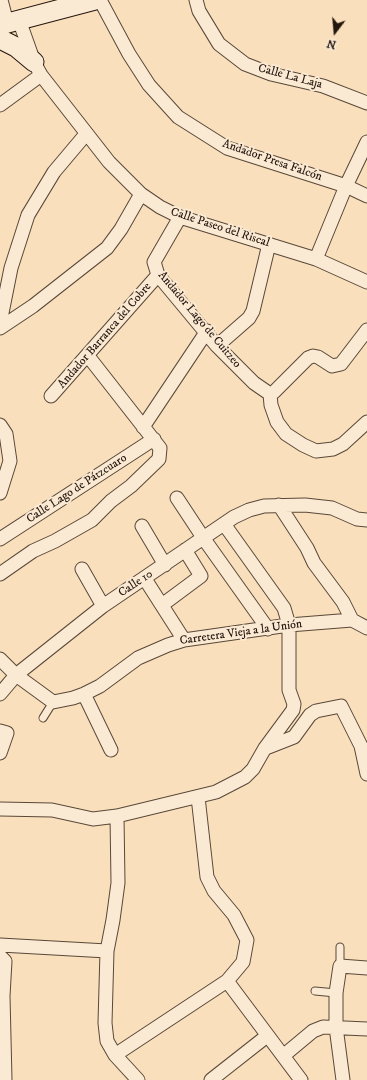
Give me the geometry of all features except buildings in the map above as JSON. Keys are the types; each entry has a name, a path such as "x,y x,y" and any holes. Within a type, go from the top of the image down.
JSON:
{"main road":[{"path":"38,68 16,47 6,27 95,0"}],"street":[{"name":"Calle Paseo del Riscal","path":"1,0 6,27 86,134 109,162 141,194 160,207 180,217 316,259 367,282"},
{"name":"Andador Presa Falcón","path":"100,0 129,54 149,85 178,117 227,148 346,186 367,196"},
{"name":"Calle La Laja","path":"196,0 199,11 219,44 245,64 271,74 323,86 367,103"},
{"path":"0,105 38,68"},
{"path":"0,323 11,268 28,215 54,172 86,134"},
{"path":"316,259 346,186 367,142"},
{"path":"0,328 33,306 107,248 121,229 141,194"},
{"name":"Andador Lago de Cuitzeo","path":"180,217 154,262 158,275 207,331 217,346 254,383 270,394"},
{"path":"217,346 249,318 253,311 269,244"},
{"name":"Andador Barranca del Cobre","path":"51,396 88,356 158,275"},
{"path":"143,427 207,331"},
{"path":"366,332 341,364 332,366 318,357 313,356 308,358 274,392 270,394 271,405 277,422 286,434 316,451 333,449 343,444 367,422"},
{"path":"0,574 33,551 55,541 92,520 111,501 131,486 159,459 161,453 160,448 154,439 88,356"},
{"path":"2,430 10,461 2,485"},
{"name":"Calle Lago de Pátzcuaro","path":"0,539 154,439"},
{"path":"177,498 204,539 268,629"},
{"path":"279,505 307,548 314,563 343,602 352,620 367,628"},
{"name":"Calle 10","path":"0,694 16,675 103,606 145,579 224,524 249,510 264,506 305,505 332,508 356,519 367,520"},
{"path":"0,810 52,810 93,819 117,816 216,792 245,777 253,769 265,748 294,710 294,704 289,690 289,625 284,608 224,524"},
{"path":"142,526 164,565"},
{"path":"162,605 201,576 186,550"},
{"path":"82,569 103,606"},
{"path":"145,579 184,640"},
{"name":"Carretera Vieja a la Unión","path":"53,702 84,694 100,686 138,658 184,640 289,625 352,620"},
{"path":"0,659 16,675 53,702"},
{"path":"84,694 111,750"},
{"path":"265,748 294,737 310,715 316,711 341,706 361,746 367,774"},
{"path":"0,731 7,733 0,753"},
{"path":"115,1055 228,981 243,962 247,940 234,915 208,883 198,797"},
{"path":"117,816 118,883 113,920 106,951 105,1023 107,1041 115,1055 138,1080"},
{"path":"6,1080 3,996 5,961 2,950 106,951"},
{"path":"343,1080 336,1027 336,993 340,966 367,968"},
{"path":"228,981 267,1036 301,1080"},
{"path":"282,1056 313,1031 323,1027 367,1029"},
{"path":"211,1080 267,1036"}],"lane":[{"path":"43,718 53,702"},
{"path":"340,947 340,966"},
{"path":"315,991 336,993"}]}
